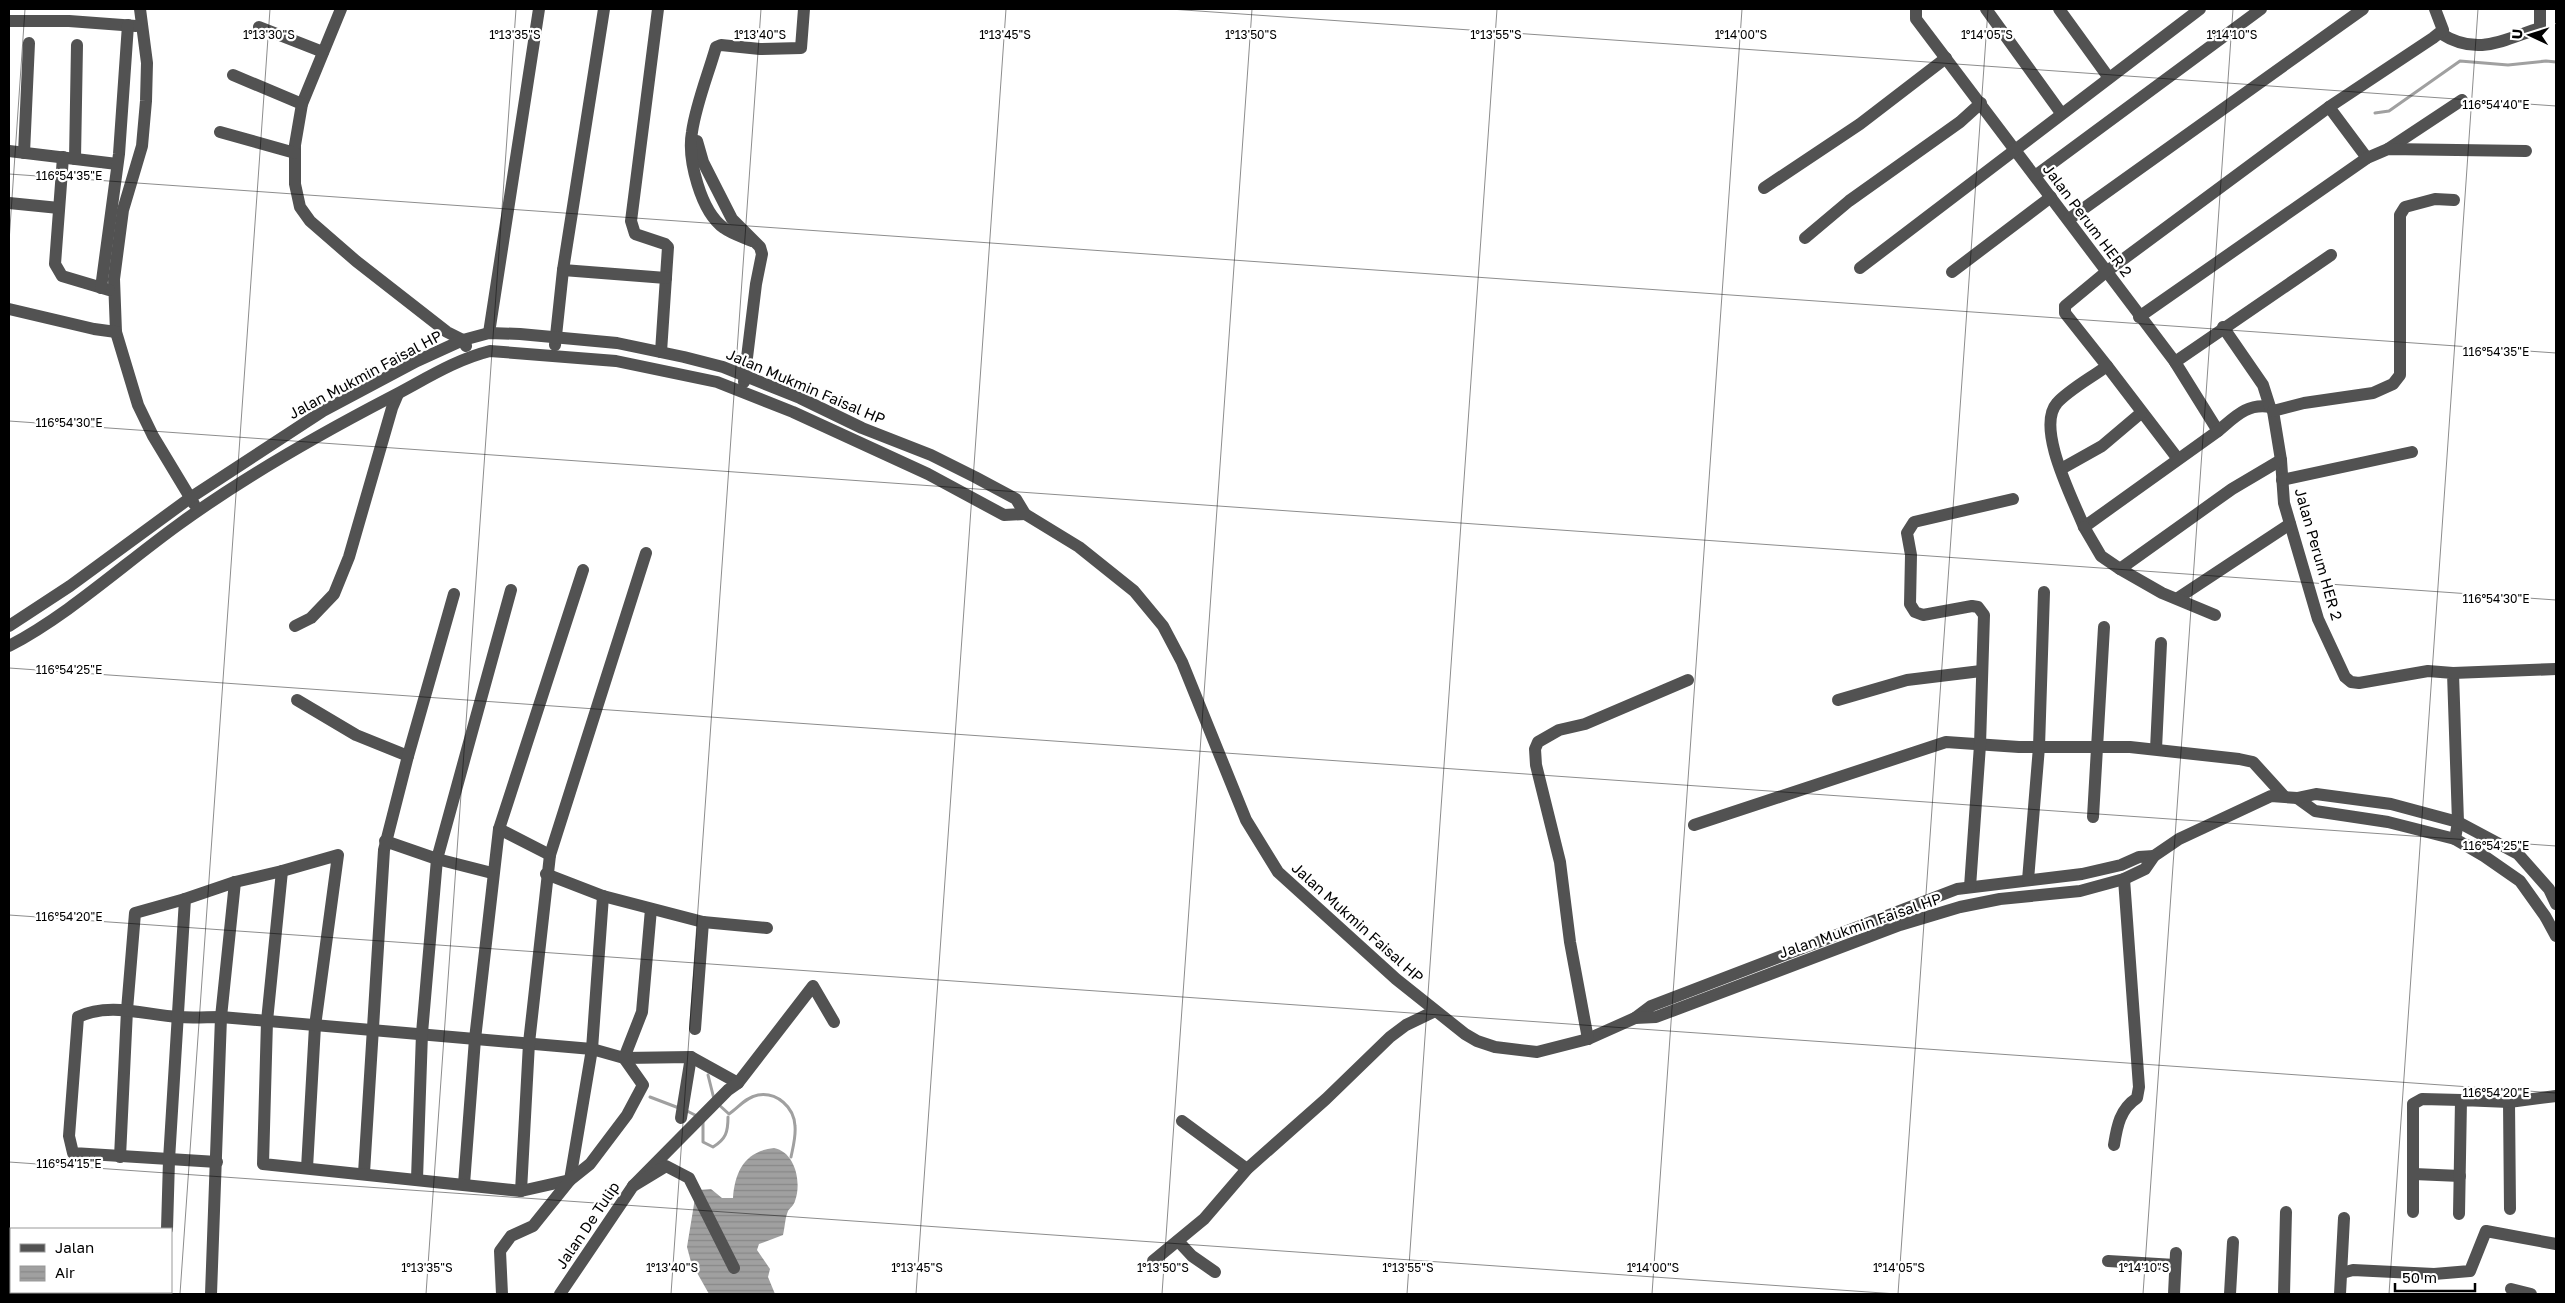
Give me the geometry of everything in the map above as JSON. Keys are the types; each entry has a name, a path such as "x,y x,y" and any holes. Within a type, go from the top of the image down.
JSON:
{"street":[{"path":"140,9 147,63 142,146 123,210 114,292 116,332 138,405 152,436 198,510"},
{"path":"341,9 302,104 295,153 295,184 300,207 310,221 407,301 447,332 463,340 471,356"},
{"path":"489,333 539,9"},
{"path":"554,355 563,270 604,9"},
{"path":"658,9 631,221 635,234 665,244 668,247 661,352"},
{"path":"742,392 756,284 762,262 760,247 752,240 723,228 710,212 700,190 691,151 692,132 716,47 721,45 760,49 801,48 804,9"},
{"name":"Jalan Perum HER 2","path":"1916,9 1916,19 2068,219 2139,317 2175,362 2218,431"},
{"path":"1986,9 2061,112"},
{"path":"2059,9 2109,78"},
{"path":"1860,268 2061,112 2200,9"},
{"path":"2035,176 2261,9"},
{"path":"2068,219 2363,9"},
{"path":"2178,459 2141,414 2107,366 2065,313 2065,306 2106,272 2330,108 2440,33 2443,30 2436,9"},
{"path":"2440,33 2458,42 2486,46 2540,28 2540,9"},
{"path":"14,17 69,15 143,26"},
{"path":"101,288 117,164 128,25"},
{"path":"259,27 323,52"},
{"path":"24,153 29,44"},
{"path":"77,45 69,158 59,208 55,264 62,276 114,292"},
{"path":"1764,188 1860,124 1946,58"},
{"path":"233,75 302,104"},
{"path":"2139,317 2367,158 2388,149 2462,100"},
{"path":"1805,238 1849,201 1960,122 1981,103"},
{"path":"2330,108 2367,158"},
{"path":"220,132 295,153"},
{"path":"2388,149 2526,151"},
{"path":"9,151 117,164"},
{"path":"1952,272 2051,197"},
{"path":"2084,527 2247,408 2261,405 2272,409 2373,393 2393,384 2400,375 2400,215 2405,207 2435,199 2454,200"},
{"path":"9,202 59,208"},
{"path":"2175,362 2223,327 2331,255"},
{"path":"563,270 666,278"},
{"path":"9,309 94,329 116,332"},
{"name":"Jalan Perum HER 2","path":"2223,327 2263,385 2272,409 2281,460 2284,503 2318,619 2345,677 2351,682 2359,683 2428,671 2453,673 2556,669"},
{"name":"Jalan Mukmin Faisal HP","path":"9,626 70,586 190,498 324,411 463,340 489,333 617,344 661,352 723,367 800,398 862,428 931,455 1016,499 1025,514 1079,547 1139,598 1163,626 1182,662 1246,820 1278,872 1435,1011 1477,1041 1519,1051 1537,1052 1588,1039 1635,1018 1651,1006 1937,896 1970,887 2082,874 2121,865 2139,857 2154,856"},
{"name":"Jalan Mukmin Faisal HP","path":"9,646 79,599 198,510 333,427 398,394 425,377 471,356 506,350 616,361 717,382 928,474 1004,515 1025,514"},
{"path":"2107,366 2056,404 2051,415 2051,444 2084,527 2101,556 2120,569 2162,593 2178,598 2215,615"},
{"path":"295,626 312,618 334,594 349,557 392,408 398,394"},
{"path":"2061,469 2102,446 2141,414"},
{"path":"2282,480 2412,452"},
{"path":"2120,569 2232,489 2281,460"},
{"path":"1970,887 1980,745 1984,615 1978,607 1972,606 1923,615 1915,612 1910,604 1911,555 1907,532 1914,522 2013,499"},
{"path":"2178,598 2290,524"},
{"path":"521,1191 529,1043 546,874 550,854 646,553"},
{"path":"464,1184 475,1039 498,828 583,570"},
{"path":"417,1179 422,1033 436,858 511,590"},
{"path":"2028,880 2039,747 2044,592"},
{"path":"364,1173 372,1029 386,841 454,594"},
{"path":"2093,817 2104,627"},
{"path":"2156,749 2161,643"},
{"path":"1838,700 1907,680 1981,671"},
{"path":"2453,673 2458,822 2455,839"},
{"path":"1588,1039 1571,952 1560,862 1536,765 1535,749 1538,742 1558,730 1585,724 1688,680"},
{"path":"297,700 356,735 408,756"},
{"path":"1694,825 1946,742 1958,741 1980,745 2039,747 2156,749 2253,762 2277,796 2298,798 2316,794 2391,804 2428,812 2458,822 2518,854 2549,889 2556,904"},
{"name":"Jalan Mukmin Faisal HP","path":"1635,1018 1656,1017 1900,925 1960,907 2000,900 2080,891 2124,879 2145,869 2154,856 2179,839 2277,796"},
{"path":"2298,798 2315,811 2388,822 2455,839 2520,881 2546,916 2556,936"},
{"path":"498,828 550,854"},
{"path":"386,841 436,858 492,873"},
{"path":"120,1157 126,1010 135,913 235,882 338,855 315,1026 307,1168"},
{"path":"282,871 267,1021 262,1164 364,1173 521,1191 570,1180"},
{"path":"546,874 604,896 702,922 766,928"},
{"path":"2114,1145 2121,1116 2128,1105 2137,1098 2140,1087 2124,879"},
{"path":"212,1294 221,1017 235,882"},
{"path":"570,1180 592,1049 604,896"},
{"path":"168,1228 169,1160 185,899"},
{"path":"624,1058 642,1012 651,909"},
{"path":"695,1029 702,922"},
{"path":"633,1186 733,1087 813,986 834,1022"},
{"path":"217,1162 73,1153 69,1136 78,1017 89,1012 126,1010 178,1017 221,1017 592,1049 624,1058 691,1058 733,1087"},
{"path":"1152,1261 1204,1219 1248,1169 1390,1037 1406,1025 1435,1011"},
{"path":"502,1294 500,1250 511,1236 533,1226 570,1180 590,1164 627,1115 643,1085 624,1058"},
{"path":"681,1118 691,1058"},
{"path":"2413,1212 2413,1104 2422,1099 2509,1102 2556,1096"},
{"path":"2459,1214 2461,1100"},
{"path":"2509,1102 2510,1208"},
{"path":"1182,1121 1248,1169"},
{"name":"Jalan De Tulip","path":"560,1294 633,1186 666,1166 689,1178 734,1268"},
{"path":"2414,1174 2460,1176"},
{"path":"2284,1294 2286,1212"},
{"path":"2340,1294 2344,1218"},
{"path":"2342,1272 2353,1270 2434,1274 2470,1271 2486,1231 2556,1244"},
{"path":"1178,1241 1192,1256 1215,1272"},
{"path":"2230,1294 2233,1242"},
{"path":"2108,1261 2176,1259 2174,1294"},
{"path":"2511,1289 2531,1294"}],"water":[{"path":"774,1148 787,1155 792,1162 798,1185 794,1202 787,1214 783,1235 759,1244 757,1250 770,1269 768,1277 775,1294 709,1294 691,1262 687,1247 695,1198 699,1190 711,1189 722,1198 733,1198 736,1179 743,1164 756,1153"}],"waterway":[{"path":"2375,113 2389,111 2460,61 2508,65 2546,61 2556,62"},
{"path":"708,1075 714,1099"},
{"path":"718,1104 729,1114 754,1096 765,1095 778,1098 788,1107 794,1119 795,1138 791,1157"},
{"path":"650,1097 679,1108"},
{"path":"685,1110 697,1116"},
{"path":"703,1121 703,1142 713,1147 725,1135 728,1117"}]}
